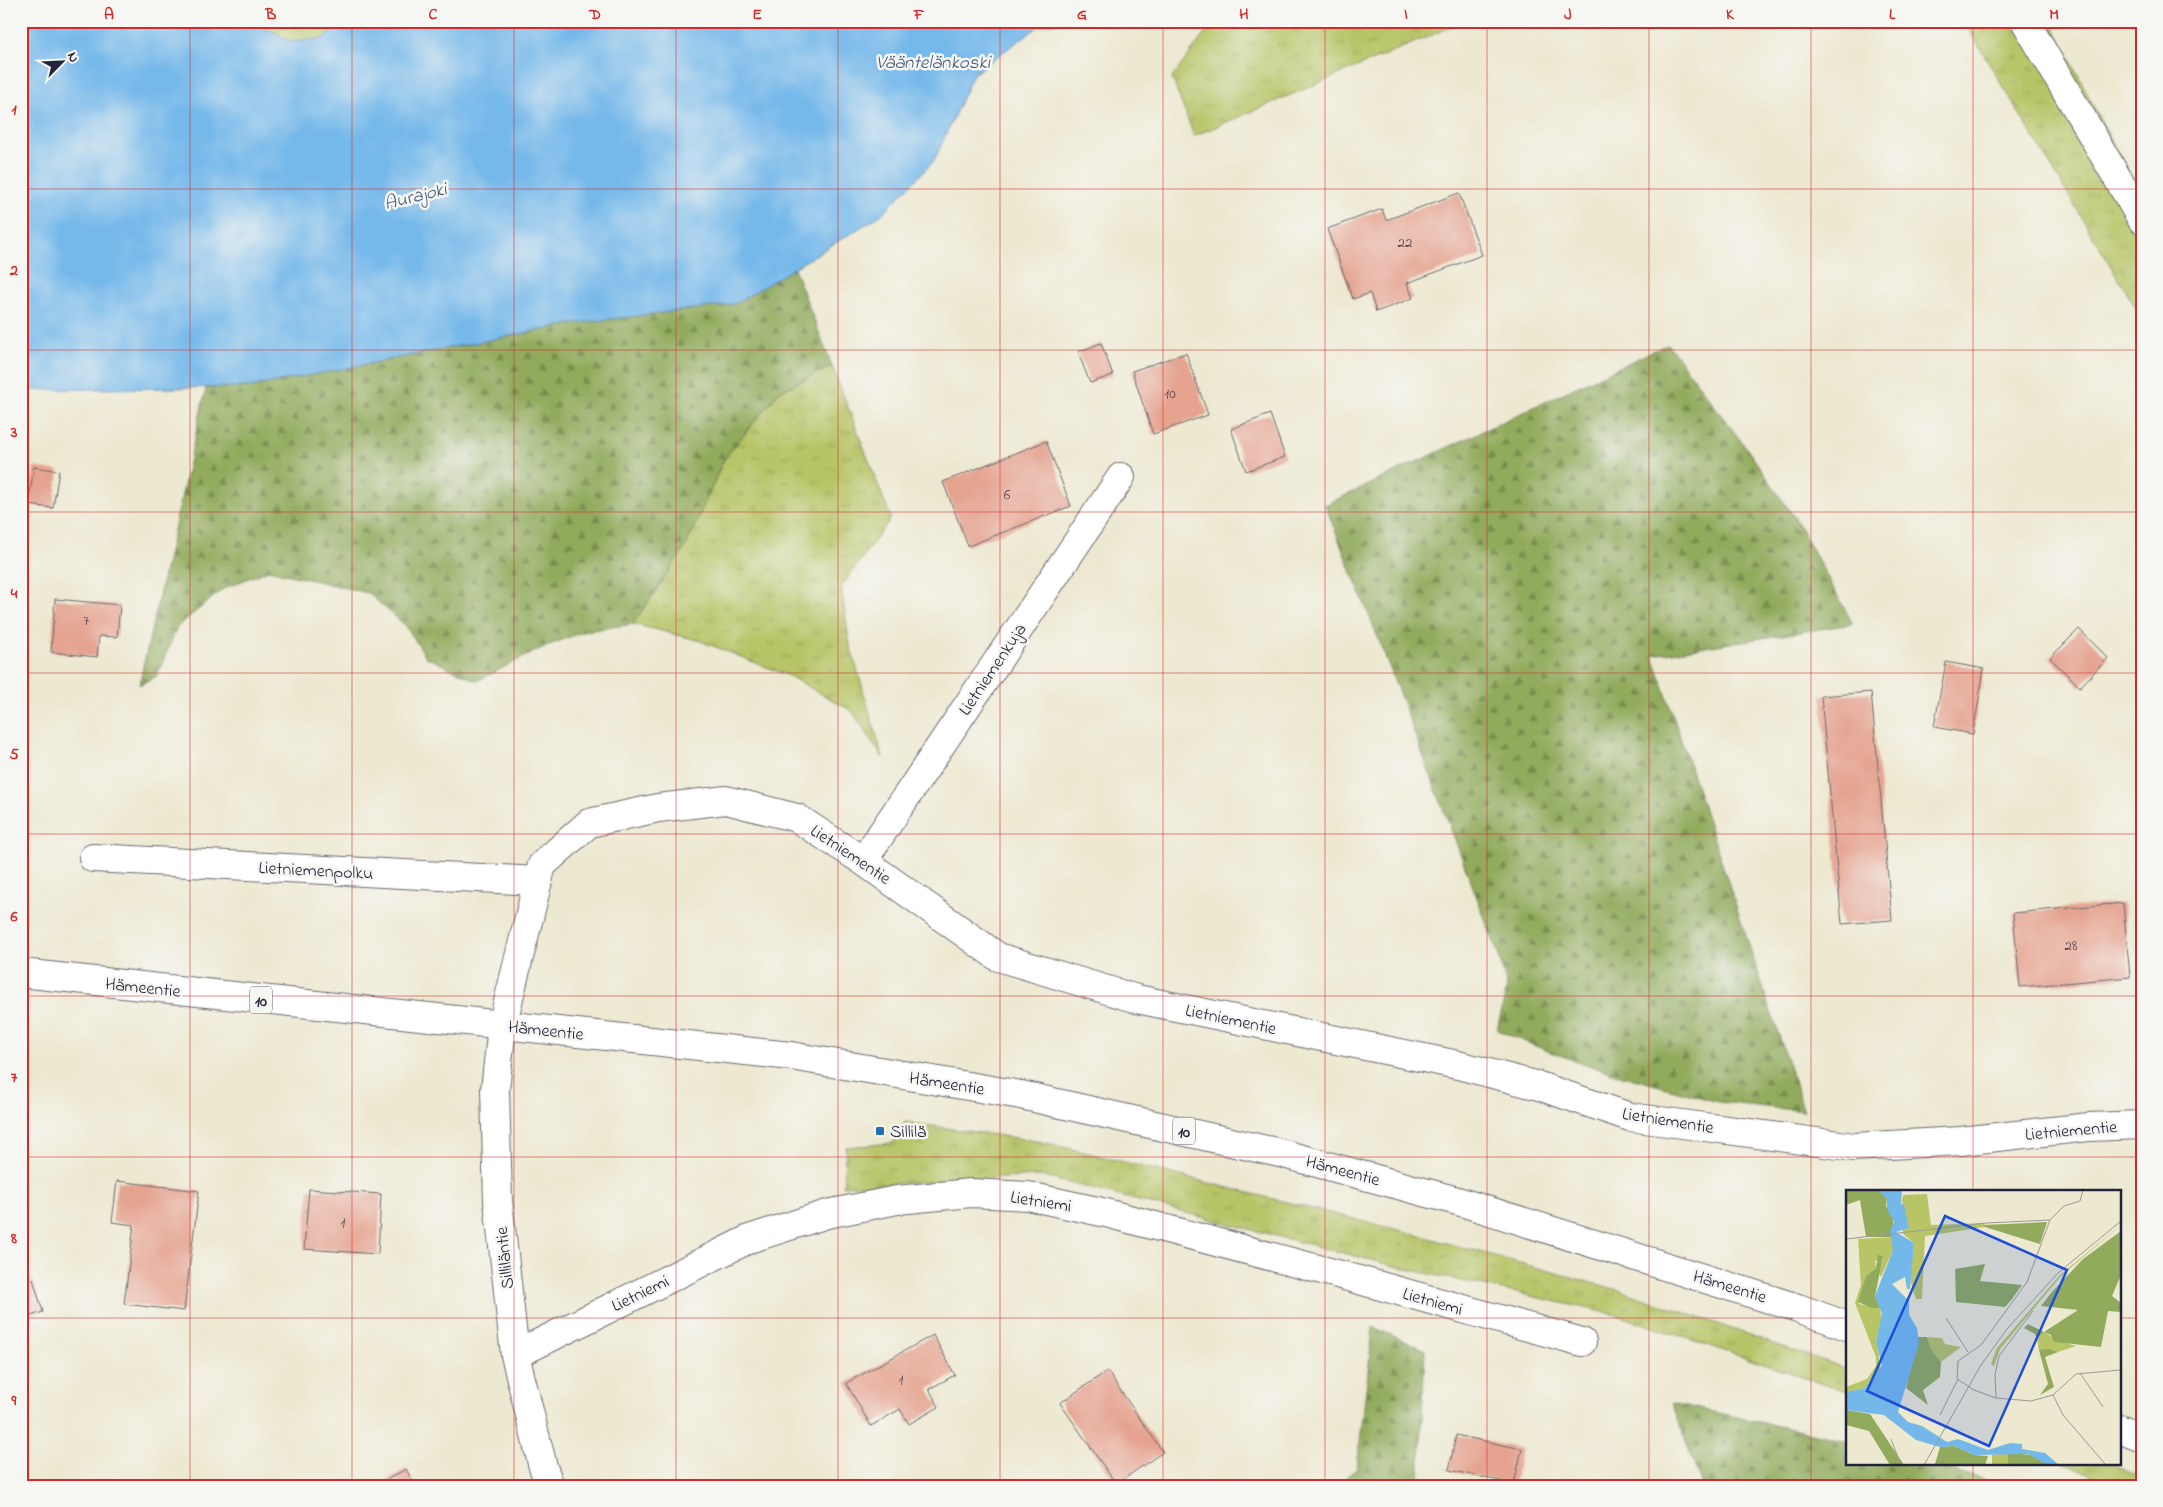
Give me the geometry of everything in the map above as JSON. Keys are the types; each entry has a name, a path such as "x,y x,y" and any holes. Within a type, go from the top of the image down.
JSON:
{"main road":[{"path":"2025,21 2142,220"},
{"name":"Lietniemenkuja","path":"863,861 1121,477"},
{"name":"Lietniementie","path":"502,1026 542,865 589,823 658,808 726,800 797,818 863,861 998,957 1138,999 1467,1068 1539,1086 1630,1117 1854,1147 1960,1140 2089,1127 2142,1125"},
{"name":"Lietniemenpolku","path":"93,858 538,881"},
{"name":"Hämeentie","path":"21,973 791,1056 1021,1095 1280,1153 1461,1202 1798,1308 1846,1326"},
{"name":"Silliläntie","path":"502,1026 495,1090 498,1201 515,1355 543,1467 550,1486"},
{"name":"Lietniemi","path":"515,1355 749,1239 827,1214 897,1200 971,1193 1028,1196 1106,1213 1582,1342"},
{"path":"2120,1429 2142,1438"}],"green space":[{"path":"253,21 341,21 324,38 292,42"},
{"path":"1214,21 1465,21 1194,136 1172,78"},
{"path":"1964,21 2051,21 2103,125 2142,195 2142,318"},
{"path":"794,268 832,366 779,392 724,459 686,546 633,624 585,631 542,648 477,681 426,657 406,626 368,593 268,570 223,589 177,627 157,676 139,685 206,388 250,387 571,324 735,304"},
{"path":"1668,344 1747,449 1795,518 1853,624 1653,655 1804,1111 1718,1102 1612,1073 1550,1052 1497,1030 1507,987 1498,953 1384,653 1325,505"},
{"path":"832,366 891,518 841,587 850,645 883,758 852,711 789,676 698,640 633,624 686,546 724,459 779,392"},
{"path":"905,1122 1043,1142 1403,1231 1622,1291 1846,1369 1846,1392 1617,1315 1398,1267 1041,1176 843,1186 846,1147 893,1143"},
{"path":"1373,1327 1425,1350 1419,1486 1335,1486 1357,1468"},
{"path":"1672,1403 1846,1441 1846,1464 1932,1464 2003,1486 1702,1486"},
{"path":"2064,1464 2113,1464 2142,1477 2142,1486 2116,1486"}],"water":[{"path":"21,21 253,21 292,42 324,38 341,21 1064,21 1039,26 973,74 934,161 881,215 735,304 571,324 250,387 21,390"}],"building":[{"path":"1459,193 1482,255 1407,283 1413,298 1376,312 1370,293 1353,299 1327,229 1382,209 1386,220"},
{"path":"1101,343 1113,375 1090,383 1078,352"},
{"path":"1186,353 1208,415 1153,434 1132,371"},
{"path":"1270,414 1285,457 1246,471 1231,429"},
{"path":"1046,441 1071,506 968,546 943,482"},
{"path":"34,467 59,471 53,508 28,505"},
{"path":"55,599 120,605 117,637 99,636 97,657 51,652"},
{"path":"2079,629 2108,658 2080,687 2050,658"},
{"path":"1946,662 1984,669 1973,734 1934,727"},
{"path":"1871,692 1892,920 1842,924 1821,696"},
{"path":"2123,903 2130,977 2020,987 2013,913"},
{"path":"117,1181 199,1191 184,1311 124,1304 134,1225 112,1222"},
{"path":"309,1189 381,1194 378,1254 304,1249"},
{"path":"33,1279 43,1312 21,1319 21,1282"},
{"path":"933,1335 955,1375 929,1389 939,1407 909,1424 900,1409 871,1426 846,1383"},
{"path":"1107,1371 1163,1452 1116,1484 1060,1403"},
{"path":"1456,1435 1522,1449 1514,1484 1449,1470"},
{"path":"406,1469 415,1486 375,1486"}],"place":[{"name":"Sillilä","path":"880,1131"}],"water label":[{"name":"Vääntelänkoski","path":"933,61"},
{"name":"Aurajoki","path":"415,195"}]}
